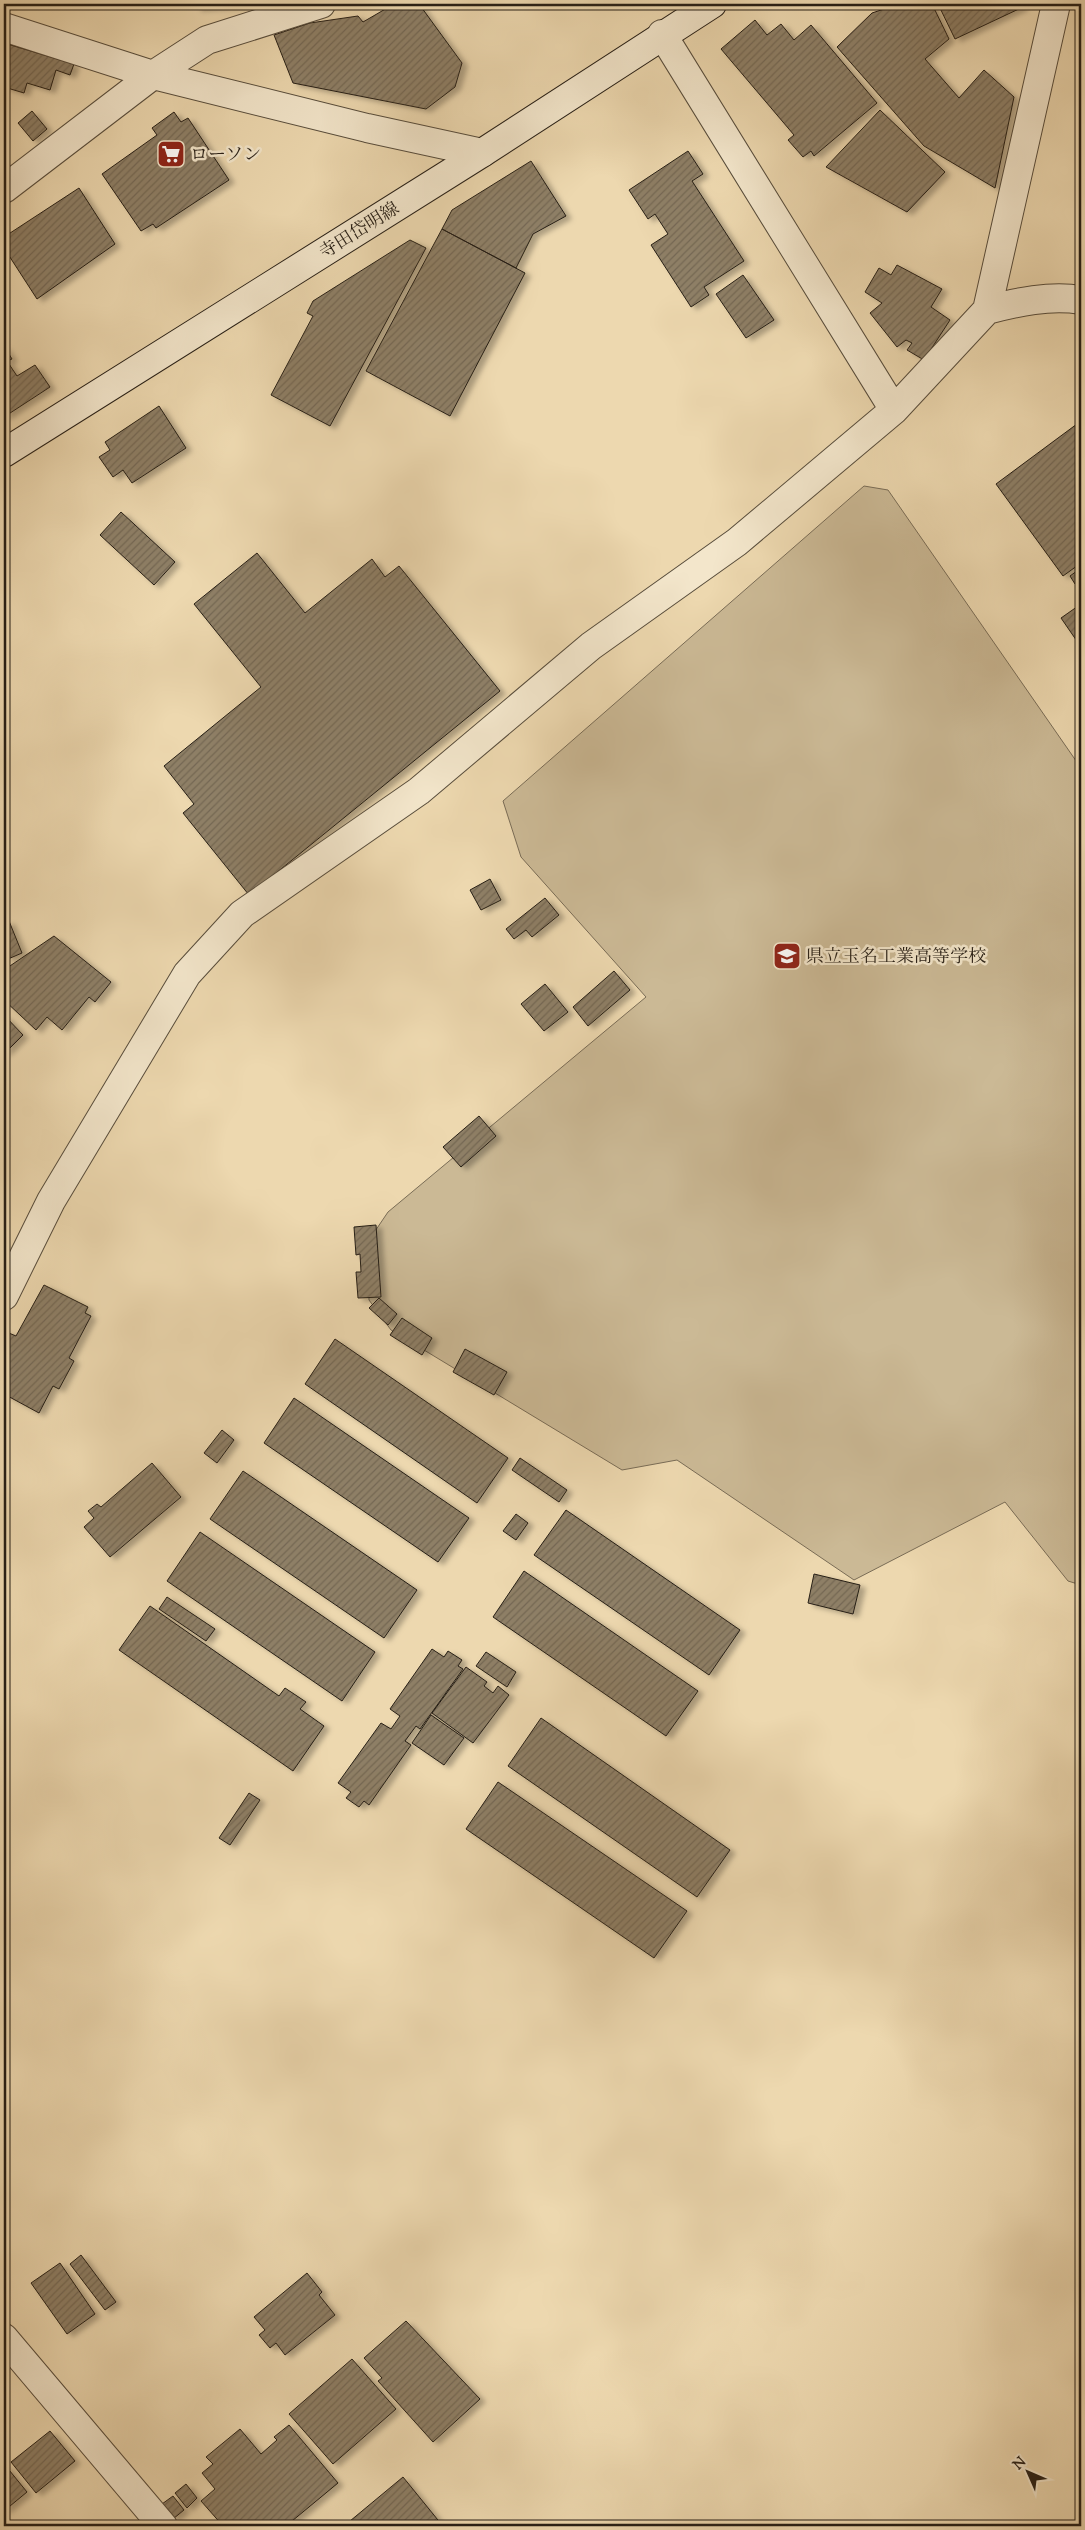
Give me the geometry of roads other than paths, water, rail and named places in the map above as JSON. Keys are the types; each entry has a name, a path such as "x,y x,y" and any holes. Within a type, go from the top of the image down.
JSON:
{"street":[{"path":"4,189 153,75 207,40 320,4"},
{"name":"寺田岱明線","path":"4,453 482,153 662,34 712,4"},
{"path":"4,1296 51,1201 187,974 242,914 419,791 591,646 737,542 894,410 987,310 1056,4"},
{"path":"4,27 153,75 368,128 482,153"},
{"path":"662,34 894,410"},
{"path":"987,310 1017,302 1066,297 1081,300"},
{"path":"4,2338 163,2526"}],"place":[{"name":"ローソン","path":"171,154"},
{"name":"県立玉名工業高等学校","path":"787,956"}]}
